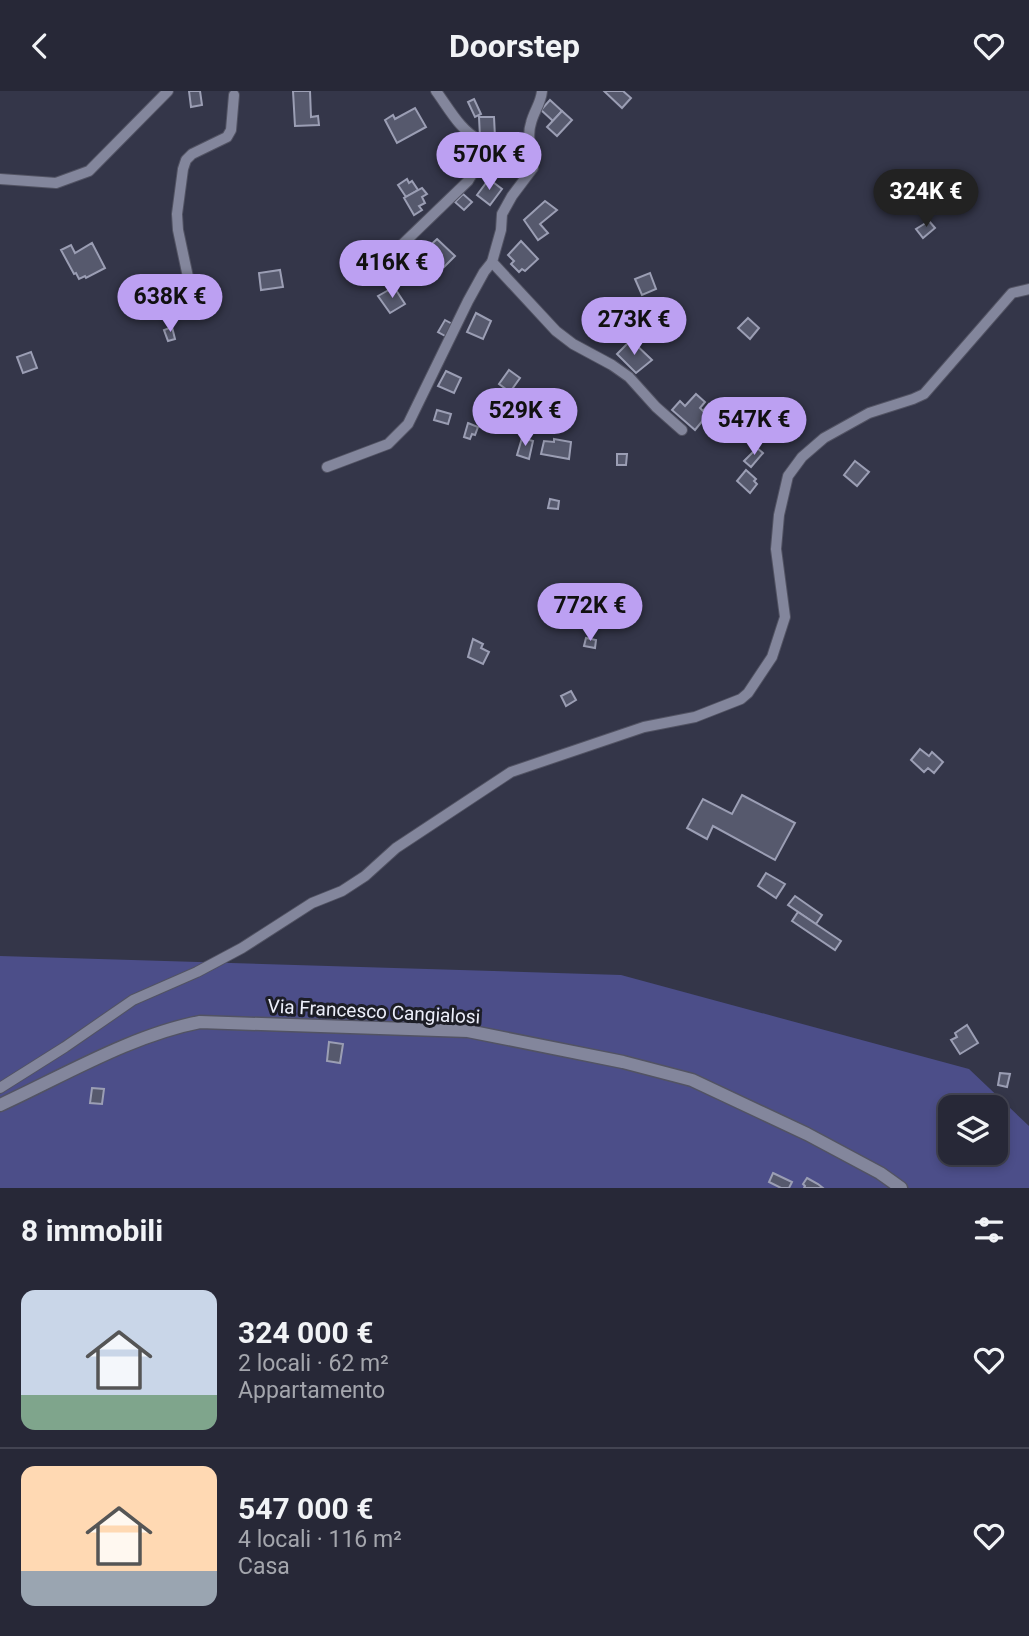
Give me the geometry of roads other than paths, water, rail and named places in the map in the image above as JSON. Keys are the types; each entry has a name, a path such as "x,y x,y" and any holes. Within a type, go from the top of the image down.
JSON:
{"street":[{"path":"0,179 56,183 89,171 167,91"},
{"path":"436,91 466,131 486,142 530,146"},
{"path":"327,467 388,443 408,424 468,301 492,262 501,230 502,214 533,168 531,123 539,107 542,91"},
{"path":"178,314 188,277 178,222 183,169 192,154 227,137 231,130 234,92"},
{"path":"383,263 468,181 482,157 486,142"},
{"path":"492,262 556,331 629,377 656,407 682,430"},
{"path":"0,1088 133,1000 174,984 242,948 312,903 342,891 365,876 396,848 511,772 645,727 695,717 741,699 772,657 785,617 776,549 779,515 788,476 802,457 824,438 869,413 924,394 1012,293 1029,289"},
{"name":"Via Francesco Cangialosi","path":"0,1105 144,1038 171,1027 200,1022 468,1031 623,1062 692,1080 807,1135 880,1173 901,1188"}]}
